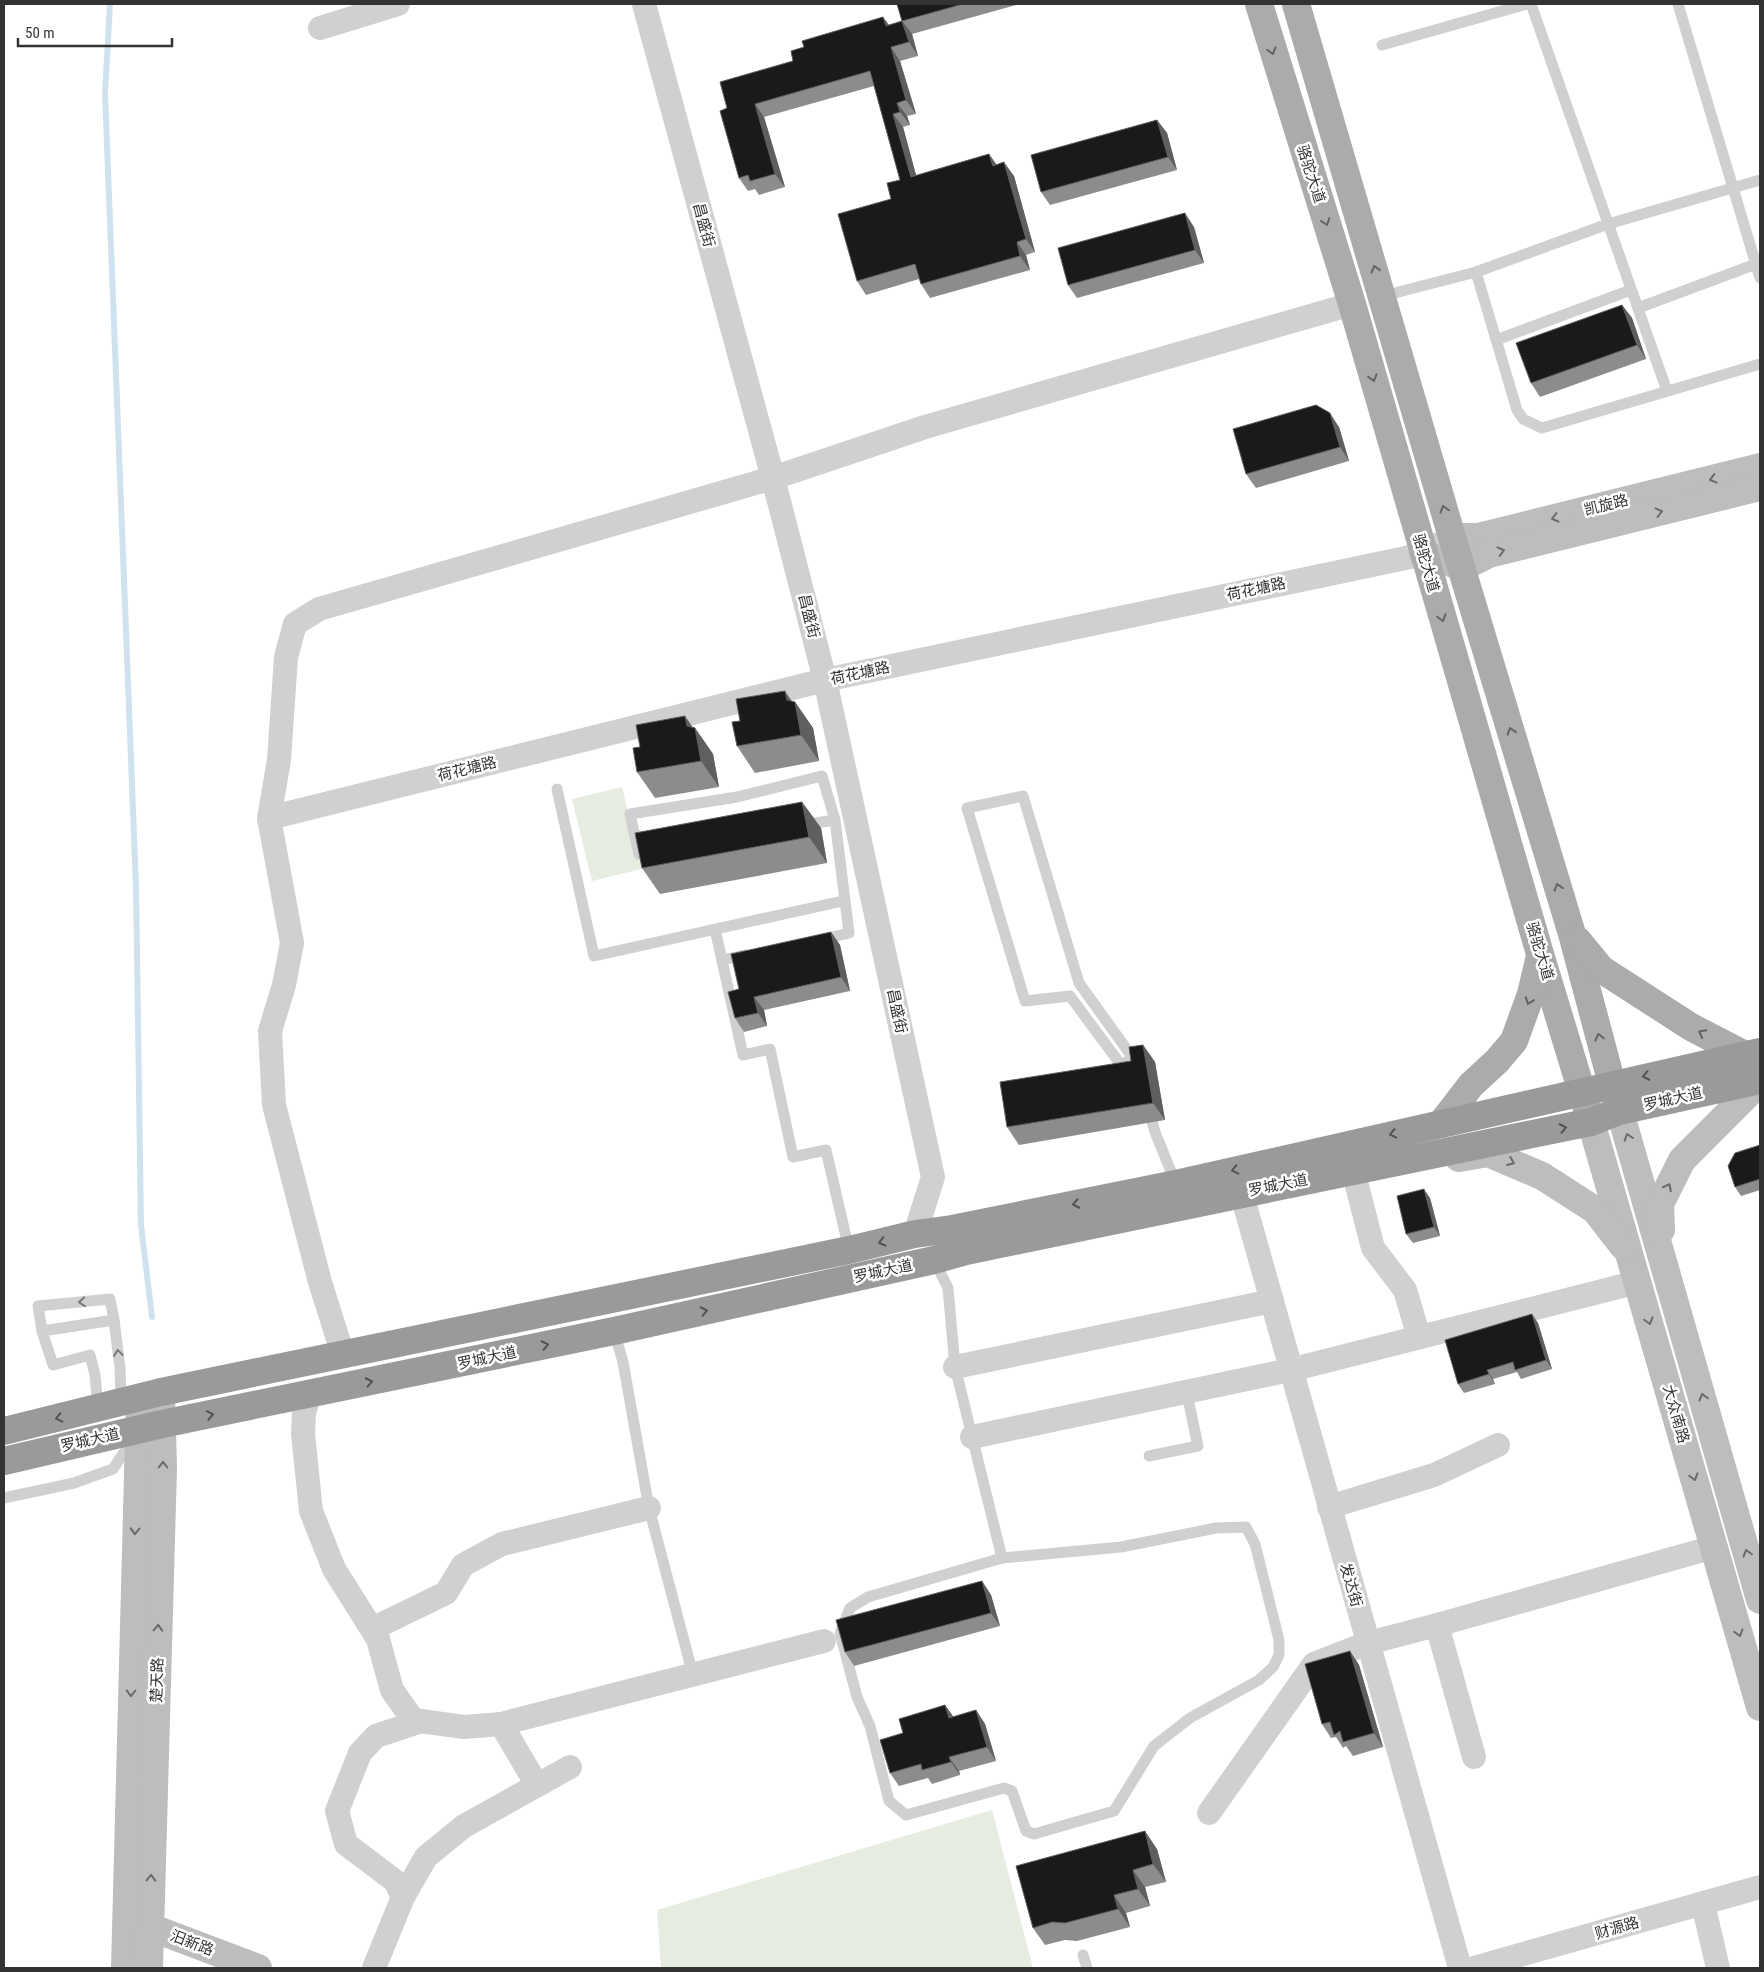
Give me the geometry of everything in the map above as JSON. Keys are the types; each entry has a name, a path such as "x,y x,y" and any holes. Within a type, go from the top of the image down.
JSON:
{"highway":[{"name":"罗城大道","path":"4,1431 130,1400 849,1250 915,1234 952,1229 1176,1184 1582,1093 1612,1084 1753,1054"},
{"name":"罗城大道","path":"4,1461 151,1427 614,1331 934,1260 966,1250 1207,1199 1591,1122 1619,1111 1760,1081"}],"main road":[{"name":"骆驼大道","path":"1259,4 1352,304 1423,554 1591,1122"},
{"path":"1296,4 1452,537 1463,567 1572,934 1612,1084"},
{"name":"凯旋路","path":"1452,537 1478,537 1760,467"},
{"path":"1423,554 1463,567 1489,554 1760,487"},
{"path":"1572,934 1601,968 1691,1027 1753,1054"},
{"path":"1441,1124 1471,1085 1497,1062 1514,1042 1531,994 1540,954"},
{"path":"1662,1251 1660,1204 1682,1160 1760,1081"},
{"name":"大众南路","path":"1612,1084 1662,1251 1760,1600"},
{"name":"大众南路","path":"1591,1122 1760,1706"},
{"path":"1207,1199 1244,1202 1355,1178 1488,1153 1542,1176 1595,1210 1634,1269"},
{"name":"楚天路","path":"130,1400 151,1427 137,1947"},
{"path":"137,1947 194,1957 223,1968"},
{"name":"汨新路","path":"137,1947 256,1968"}],"street":[{"path":"320,28 398,4"},
{"name":"昌盛街","path":"644,4 773,478 825,680 933,1177 915,1234"},
{"path":"343,1355 320,1282 274,1105 270,1031 284,985 292,943 269,818 279,760 286,657 295,624 319,609 773,478 925,427 1352,304"},
{"name":"荷花塘路","path":"269,818 825,680 1423,554 1452,537"},
{"path":"1355,1178 1373,1248 1405,1290 1419,1337"},
{"name":"发达街","path":"1244,1202 1460,1968"},
{"path":"972,1437 1187,1394 1290,1370 1419,1337 1634,1269"},
{"path":"955,1367 1272,1301"},
{"path":"310,1395 304,1412 303,1434 310,1511 334,1569 378,1639 392,1690 413,1720 464,1727 501,1724 824,1641"},
{"path":"1329,1507 1434,1475 1498,1444"},
{"path":"372,1629 446,1593 463,1564 502,1544 649,1508"},
{"path":"1209,1813 1314,1664 1368,1643 1714,1547"},
{"path":"1437,1625 1474,1756"},
{"path":"403,1897 395,1881 346,1844 337,1811 360,1754 376,1736 421,1721"},
{"path":"501,1724 537,1785"},
{"path":"374,1968 403,1897 426,1857 464,1826 570,1767"},
{"name":"财源路","path":"1474,1968 1760,1887"},
{"path":"1703,1904 1718,1968"}],"lane":[{"path":"1382,45 1527,4"},
{"path":"1531,4 1667,391"},
{"path":"1638,308 1759,272 1678,4"},
{"path":"1383,296 1476,272 1608,224 1760,180"},
{"path":"1476,272 1517,410 1523,419 1532,425 1542,428 1760,364"},
{"path":"1496,340 1631,290"},
{"path":"668,848 639,854 630,814 737,797 822,776 835,820 843,901 849,934 810,942"},
{"path":"557,789 594,956 843,901"},
{"path":"1133,1058 1121,1065 1070,996 1025,1001 968,808 1023,796 1079,983 1133,1058 1141,1084"},
{"path":"786,828 835,820"},
{"path":"715,929 743,1055 770,1049 793,1157 826,1150 849,1250"},
{"path":"722,960 761,952"},
{"path":"1146,1100 1155,1132 1176,1184"},
{"path":"934,1260 948,1288 955,1367 1002,1558"},
{"path":"110,1299 120,1368 130,1400 95,1375 90,1355 53,1365 42,1331 38,1306 110,1299"},
{"path":"42,1331 114,1320"},
{"path":"614,1331 623,1362 649,1508 693,1675"},
{"path":"1149,1456 1198,1446 1187,1394"},
{"path":"4,1498 74,1483 113,1469 151,1427"},
{"path":"1246,1526 1255,1544 1279,1640 1279,1655 1273,1666 1259,1680 1190,1718 1154,1746 1114,1811 1034,1834 1026,1831 1012,1791 1004,1788 906,1815 889,1801 870,1726 857,1697 840,1633 850,1608 868,1597 1002,1558 1121,1547 1216,1528 1246,1526"},
{"path":"1083,1955 1087,1968"}],"shaded area":[{"path":"622,787 642,869 592,881 572,799"},
{"path":"992,1810 1033,1968 661,1968 657,1910"}],"building":[{"path":"897,4 963,4 902,21"},
{"path":"883,17 886,26 902,21 909,42 891,47 906,100 897,103 900,112 893,114 911,177 989,154 993,166 1004,162 1026,239 1017,242 1020,256 921,284 915,264 857,281 838,214 891,199 887,183 900,180 870,71 755,104 775,174 750,181 748,175 739,178 720,111 727,108 720,82 793,61 791,51 804,47 802,41"},
{"path":"1157,120 1168,157 1041,192 1031,155"},
{"path":"1185,213 1195,250 1068,285 1058,248"},
{"path":"1622,305 1637,345 1531,383 1516,343"},
{"path":"1316,405 1330,413 1340,447 1246,474 1233,429"},
{"path":"785,691 787,700 795,702 801,735 737,746 732,722 740,721 736,699"},
{"path":"685,716 687,726 695,728 701,761 637,772 633,748 640,747 636,725"},
{"path":"802,802 809,837 642,868 635,833"},
{"path":"831,932 841,977 754,997 758,1013 735,1018 728,992 739,989 731,954"},
{"path":"1143,1045 1153,1103 1007,1127 1000,1082 1131,1061 1129,1047"},
{"path":"1760,1145 1760,1179 1735,1187 1728,1166 1735,1153"},
{"path":"1424,1189 1434,1227 1406,1234 1397,1196"},
{"path":"1532,1314 1546,1360 1515,1370 1513,1362 1487,1370 1489,1374 1458,1384 1445,1340"},
{"path":"982,1581 991,1613 845,1652 836,1620"},
{"path":"1350,1651 1374,1733 1343,1742 1340,1731 1334,1735 1330,1722 1322,1724 1305,1664"},
{"path":"945,1705 949,1718 976,1710 987,1747 949,1757 951,1762 922,1770 921,1764 890,1773 880,1740 903,1733 899,1719"},
{"path":"1145,1831 1153,1864 1133,1870 1138,1889 1114,1895 1118,1909 1065,1923 1052,1922 1033,1928 1016,1866"}],"waterway":[{"path":"110,4 105,93 136,887 141,1225 152,1317"}]}
